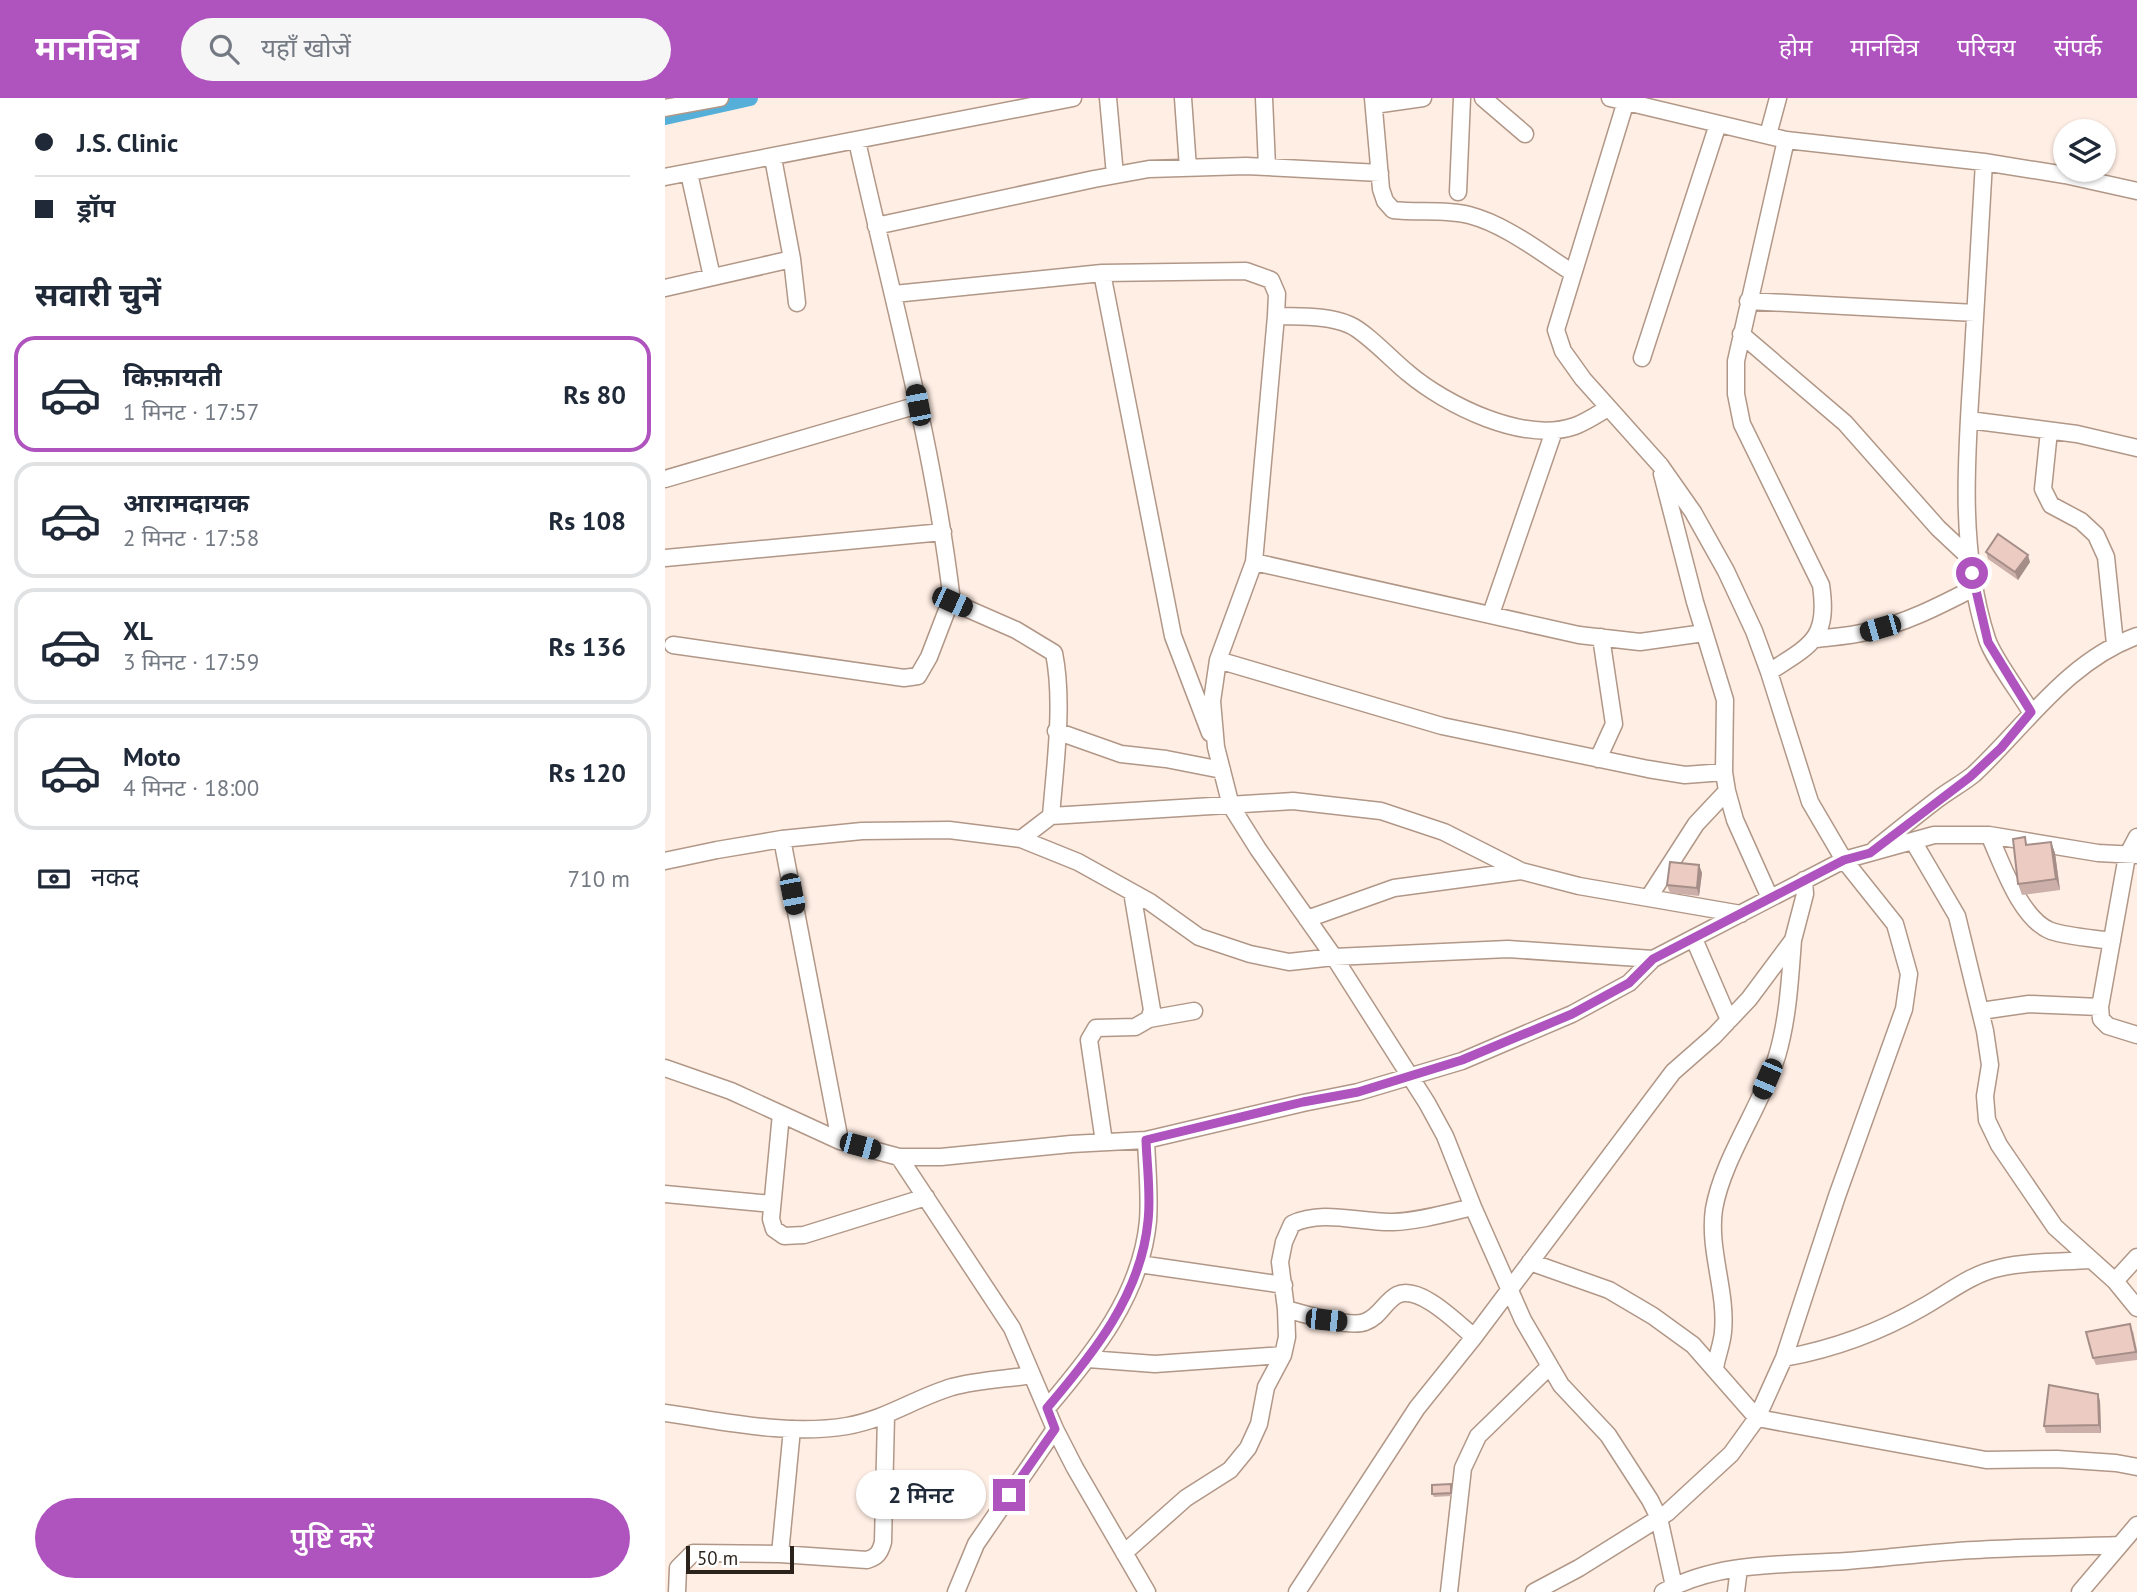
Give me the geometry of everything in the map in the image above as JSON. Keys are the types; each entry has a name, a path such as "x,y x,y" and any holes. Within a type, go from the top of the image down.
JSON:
{"street":[{"path":"665,107 720,98"},
{"path":"665,177 1073,98"},
{"path":"1108,98 1115,175"},
{"path":"1183,98 1188,168"},
{"path":"1264,98 1267,167"},
{"path":"1423,98 1373,102 1385,201 1393,210 1446,211 1470,215 1502,228 1573,274"},
{"path":"1458,192 1462,98"},
{"path":"1483,98 1525,134"},
{"path":"1768,135 1778,98"},
{"path":"1534,1592 1579,1568 1659,1518 1731,1454 1757,1418 1784,1358 1837,1196 1904,1009 1909,974 1895,924 1844,860 1810,802 1769,671 1726,571 1693,512 1660,465 1608,408 1563,351 1556,330 1618,100 1786,140 1984,162 2066,175 2137,191"},
{"path":"1642,358 1718,124"},
{"path":"1786,140 1741,334 1736,361 1736,394 1742,424 1821,585 1823,613 1816,639"},
{"path":"857,141 918,405 943,531 952,602 1016,631 1054,653 1058,670 1051,816"},
{"path":"773,158 792,259 797,303"},
{"path":"1984,162 1969,420 1966,512 1969,558 1988,642 2031,712"},
{"path":"876,226 1149,169 1267,167 1380,173"},
{"path":"689,173 712,277"},
{"path":"665,288 792,259"},
{"path":"894,294 1102,273 1247,271 1271,280 1277,294 1276,316 1254,562 1218,660 1212,701 1216,747"},
{"path":"1102,273 1173,636 1216,747 1231,806 1334,957 1445,1136 1523,1320 1561,1385 1608,1435 1635,1475 1659,1518 1669,1589 1681,1582 1772,1563 1801,1564 1974,1550 2120,1545"},
{"path":"1748,302 1975,313"},
{"path":"1276,316 1332,319 1353,326 1422,385 1466,408 1518,429 1554,431 1576,426 1608,408"},
{"path":"1741,334 1845,423 1938,528 1969,558"},
{"path":"665,479 918,405"},
{"path":"1969,420 2077,435 2137,448"},
{"path":"1491,614 1554,431"},
{"path":"2049,431 2043,489 2052,505 2081,521 2096,535 2106,557 2115,644"},
{"path":"1660,465 1704,633 1725,700 1724,772 1727,791 1735,820 1770,898"},
{"path":"665,558 943,531"},
{"path":"1254,562 1579,635 1640,642 1704,633"},
{"path":"1769,671 1816,639 1864,633 1896,624 1974,588"},
{"path":"673,645 904,678 918,676 929,657 952,597"},
{"path":"1870,853 1970,777 2001,748 2031,712 2093,657 2115,644 2137,636"},
{"path":"1598,759 1614,724 1601,637"},
{"path":"1218,660 1442,726 1685,775 1724,772"},
{"path":"1056,731 1121,754 1165,759 1222,771"},
{"path":"1649,897 1696,824 1727,791"},
{"path":"1021,839 1051,816 1293,801 1381,811 1444,832 1521,871 1579,886 1741,914"},
{"path":"665,861 717,849 782,839 862,831 936,830 1021,839 1078,862 1150,902 1199,937 1250,954 1289,962 1334,957 1507,949 1653,959"},
{"path":"665,1068 731,1091 841,1141 899,1157 941,1157 1146,1140 1303,1102 1358,1092 1462,1060 1572,1014 1629,983 1653,959 1844,860 1934,835 1989,835 2132,856"},
{"path":"1989,835 2019,899 2033,918 2049,930 2112,941"},
{"path":"2137,837 2112,941 2100,1007 2101,1019 2108,1026 2137,1035"},
{"path":"782,839 841,1141"},
{"path":"1913,841 1957,916 1981,1011 1990,1065 1986,1096 1987,1120 1999,1145 2055,1227 2115,1281 2137,1308"},
{"path":"1307,919 1394,888 1521,871"},
{"path":"1715,1368 1723,1331 1713,1233 1714,1208 1725,1175 1776,1057 1787,1011 1794,940 1805,894 1804,880"},
{"path":"1132,892 1152,1010 1149,1019"},
{"path":"1694,939 1729,1020"},
{"path":"1297,1592 1417,1408 1474,1337 1673,1073 1749,999 1794,940"},
{"path":"1981,1011 2029,1004 2100,1007"},
{"path":"1104,1142 1089,1040 1095,1028 1135,1027 1149,1019 1194,1011"},
{"path":"781,1114 771,1219 773,1229 784,1236 794,1236 926,1197"},
{"path":"1047,1408 1088,1359 1120,1311 1139,1264 1148,1221 1146,1140"},
{"path":"899,1157 1012,1328 1055,1429 1147,1592"},
{"path":"665,1194 772,1205"},
{"path":"1124,1553 1186,1498 1230,1470 1248,1448 1259,1424 1266,1387 1283,1354 1287,1336 1280,1262 1284,1242 1292,1224 1305,1217 1396,1222 1473,1207"},
{"path":"2115,1281 2137,1258"},
{"path":"1784,1358 1871,1334 1924,1307 1958,1285 1997,1268 2037,1262 2090,1260"},
{"path":"1530,1262 1609,1290 1653,1315 1693,1345 1757,1418 1986,1460 2057,1460 2116,1463 2137,1467"},
{"path":"1139,1264 1283,1285"},
{"path":"1286,1309 1326,1320 1362,1324 1379,1315 1398,1294 1408,1293 1420,1296 1474,1337"},
{"path":"1088,1359 1155,1364 1283,1354"},
{"path":"1449,1592 1463,1468 1478,1436 1550,1366"},
{"path":"665,1413 810,1431 848,1426 886,1416 922,1398 954,1387 1032,1375"},
{"path":"677,1592 678,1568 693,1553 780,1554 867,1560 876,1557 883,1542 886,1416"},
{"path":"780,1554 792,1429"},
{"path":"955,1592 976,1544 1055,1429"},
{"path":"2080,1592 2137,1524"},
{"path":"1737,1592 1739,1568"}],"building":[{"path":"1998,534 2028,555 2015,572 1986,552"},
{"path":"2025,837 2026,845 2051,842 2056,879 2018,884 2013,839"},
{"path":"1670,862 1699,865 1697,888 1667,885"},
{"path":"2130,1324 2136,1352 2093,1358 2086,1332"},
{"path":"2049,1385 2098,1394 2099,1425 2044,1426"},
{"path":"1451,1484 1451,1493 1432,1494 1432,1485"}],"waterway":[{"path":"665,117 750,98"}],"route":[{"path":"1009,1495 1055,1429 1047,1408 1098,1345 1120,1311 1139,1264 1148,1221 1146,1140 1303,1102 1358,1092 1462,1060 1572,1014 1629,983 1653,959 1844,860 1870,853 1970,777 2001,748 2031,712 1988,642 1972,573"}]}
